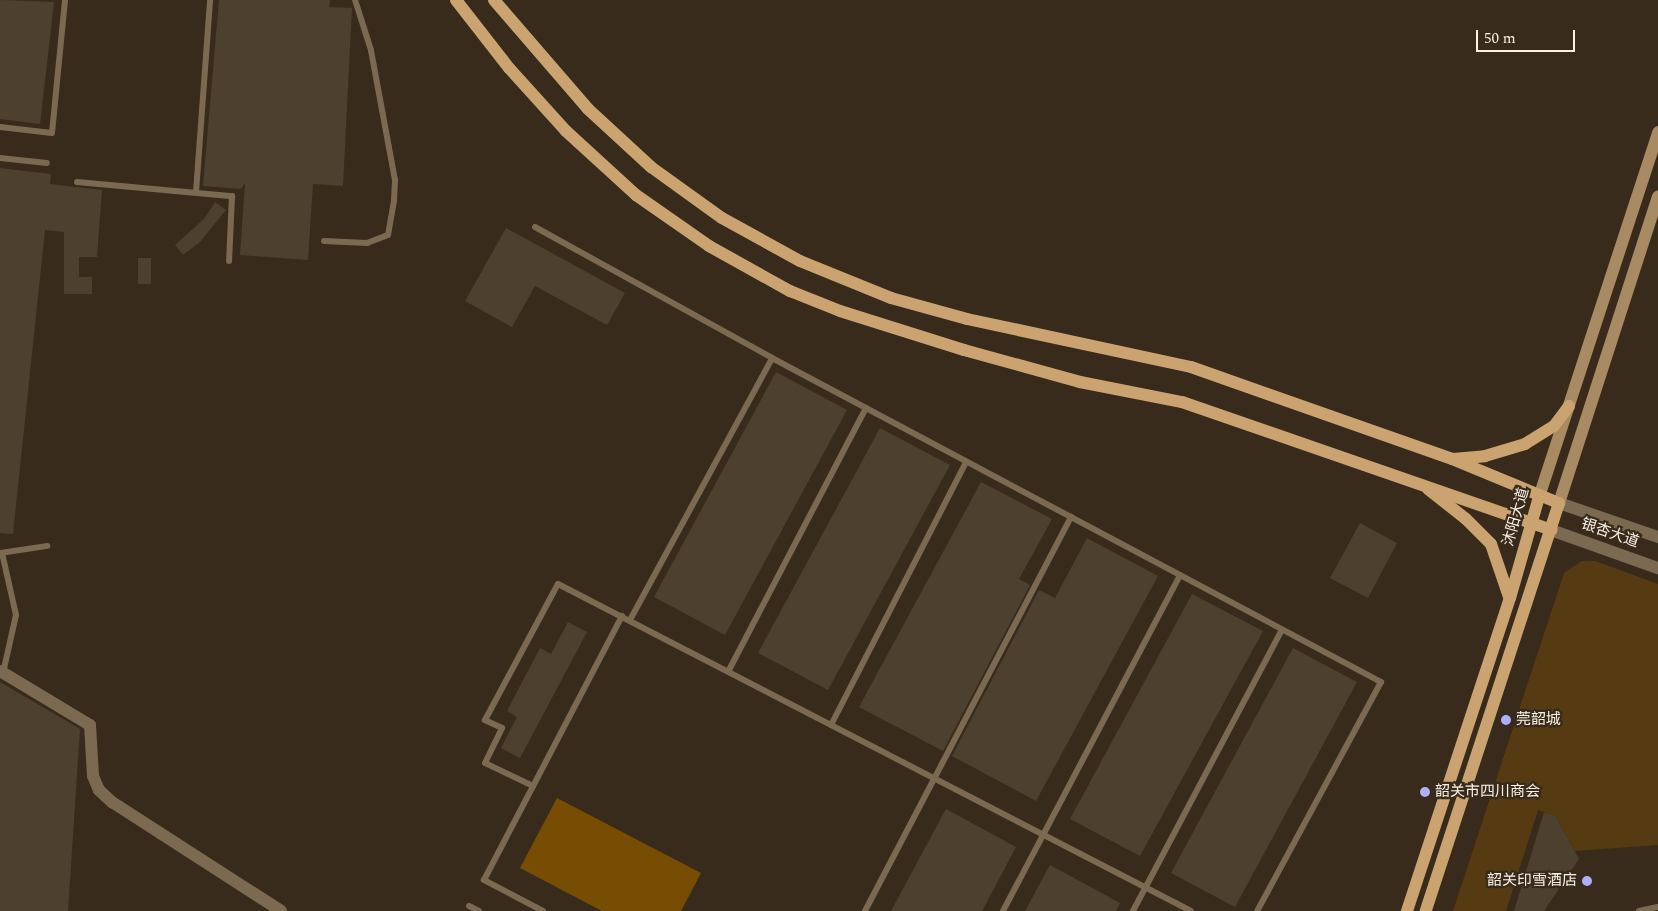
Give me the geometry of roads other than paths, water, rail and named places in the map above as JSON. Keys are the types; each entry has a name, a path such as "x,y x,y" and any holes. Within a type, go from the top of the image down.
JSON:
{"main road":[{"path":"456,0 541,103 636,195 709,246 790,291 840,311 964,350 1080,382 1182,402 1418,482 1551,530"},
{"path":"494,0 588,109 651,167 722,218 800,261 891,298 948,314 1191,367 1452,460 1539,497 1559,503"},
{"name":"沐阳大道","path":"1407,911 1510,598 1539,497 1658,132"},
{"path":"1426,911 1658,197"},
{"path":"1452,460 1484,456 1524,444 1554,426 1568,406"},
{"path":"1418,482 1482,532 1503,571 1510,598"}],"street":[{"name":"银杏大道","path":"1559,503 1658,537"},
{"name":"银杏大道","path":"1551,530 1658,568"},
{"path":"2,672 90,725 92,776 99,790 112,802 281,911"}],"lane":[{"path":"0,127 52,133 65,0"},
{"path":"196,192 210,0"},
{"path":"324,241 368,243 388,236 394,200 394,180 372,50 364,17 355,0"},
{"path":"0,158 48,163"},
{"path":"77,182 232,196 229,261"},
{"path":"535,227 772,358 1380,682 1257,911"},
{"path":"630,620 772,358"},
{"path":"729,670 866,408"},
{"path":"831,724 966,462"},
{"path":"865,911 1070,517"},
{"path":"2,672 16,615 1,553 47,546"},
{"path":"1004,911 1180,575"},
{"path":"533,786 485,763 502,728 485,720 558,584 729,670 1191,911"},
{"path":"543,911 484,880 622,616"},
{"path":"1133,911 1282,630"},
{"path":"469,906 479,911"},
{"path":"1640,911 1658,907"}],"place":[{"name":"莞韶城","path":"1506,720"},
{"name":"韶关市四川商会","path":"1425,792"},
{"name":"韶关印雪酒店","path":"1587,881"}]}
